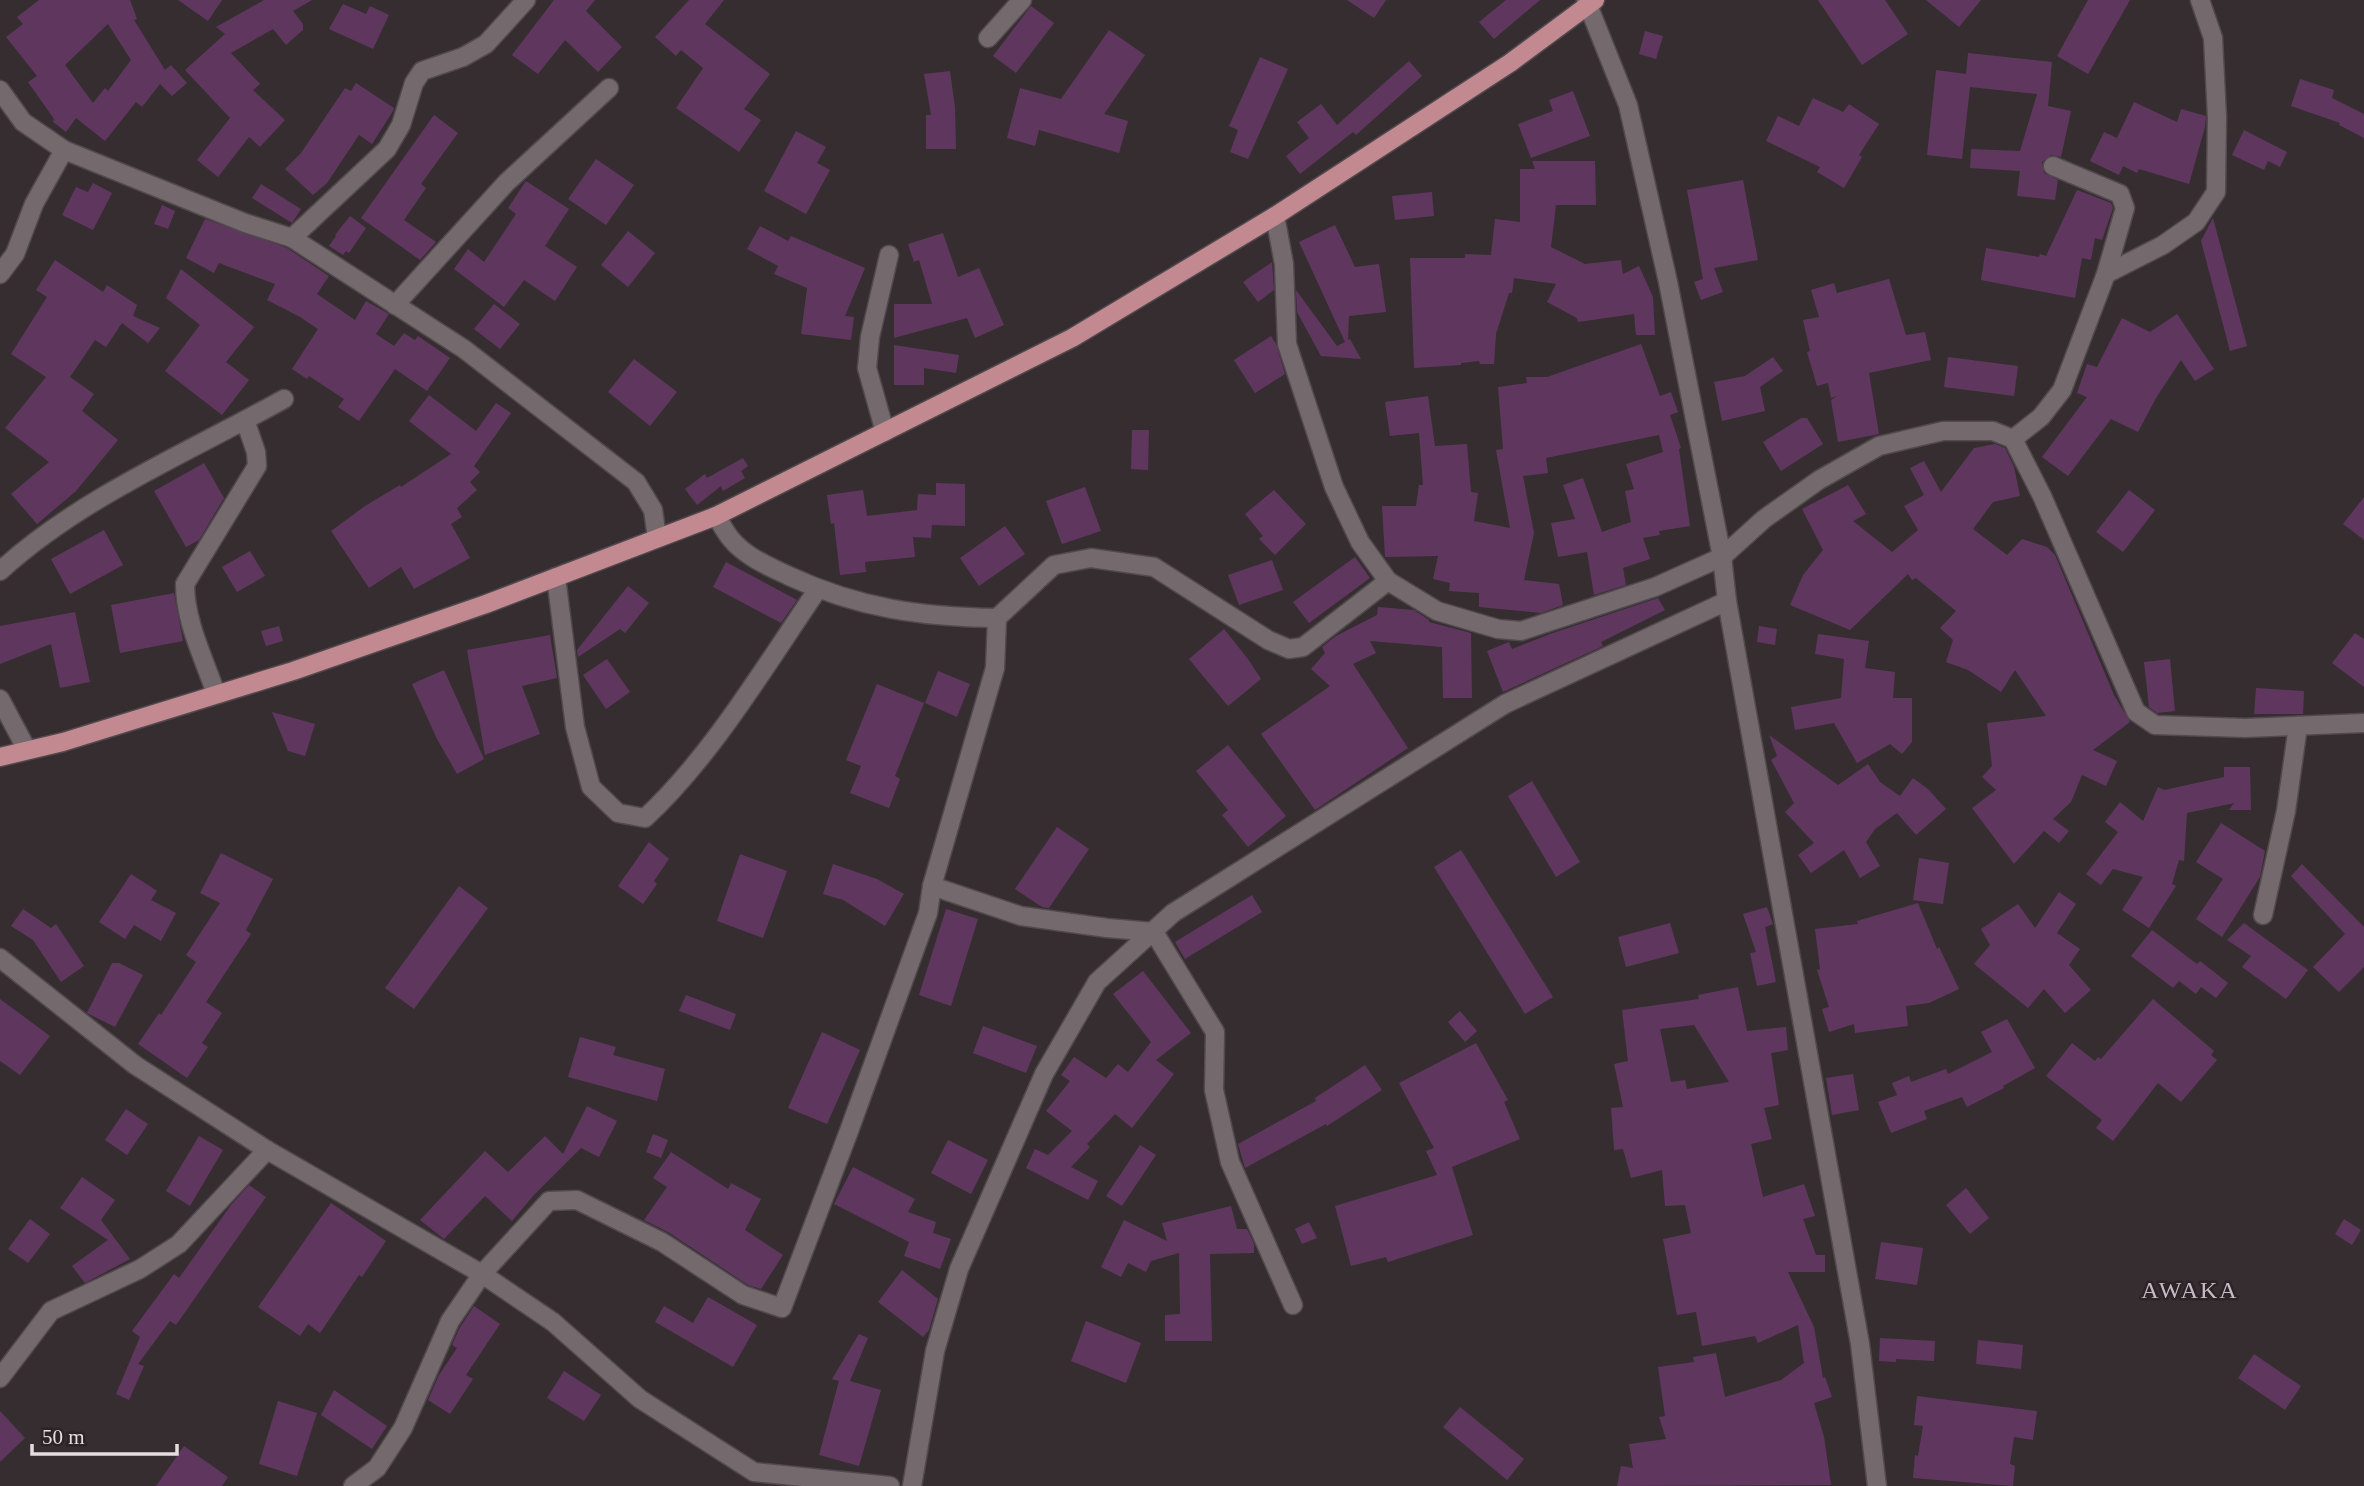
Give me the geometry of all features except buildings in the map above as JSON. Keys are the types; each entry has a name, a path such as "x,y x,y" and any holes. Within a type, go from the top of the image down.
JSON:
{"main road":[{"path":"0,757 63,742 306,666 486,604 716,516 1072,338 1275,216 1510,63 1589,2"}],"street":[{"path":"292,238 387,149 401,125 414,83 422,71 463,57 486,44 526,0"},
{"path":"989,38 1022,0"},
{"path":"2106,274 2163,245 2196,222 2216,191 2217,117 2213,38 2200,0"},
{"path":"1589,2 1629,105 1668,282 1722,557 1727,601 1860,1344 1877,1486"},
{"path":"395,305 506,183 609,88"},
{"path":"0,90 23,122 64,150 245,223 292,238 464,348 636,482 653,510 657,538"},
{"path":"0,274 15,254 34,204 64,150"},
{"path":"2013,439 2041,417 2062,390 2106,274 2125,208 2120,194 2053,166"},
{"path":"1275,216 1284,264 1287,344 1334,487 1360,542 1388,581 1437,611 1498,629 1521,631 1655,587 1722,557 1765,519 1819,480 1879,446 1943,431 1993,431 2013,439 2042,496 2136,712 2155,725 2245,728 2364,723"},
{"path":"886,432 867,369 870,337 889,255"},
{"path":"0,571 22,551 82,509 284,399"},
{"path":"216,694 189,617 185,601 186,584 257,466 256,452 245,420"},
{"path":"716,516 731,540 758,562 818,590 870,606 956,617 997,618 1054,565 1091,558 1154,567 1268,640 1289,649 1303,647 1388,581"},
{"path":"556,576 575,727 591,787 618,813 645,818 669,796 698,761 818,590"},
{"path":"912,1486 935,1351 959,1269 1044,1074 1097,982 1173,913 1506,704 1727,601"},
{"path":"353,1486 377,1468 403,1428 450,1321 482,1273 549,1201 577,1200 662,1242 743,1295 782,1308 928,913 933,886 995,668 997,618"},
{"path":"0,699 27,750"},
{"path":"2263,915 2286,811 2298,726"},
{"path":"933,886 1021,916 1107,929 1154,932"},
{"path":"1154,932 1215,1032 1214,1090 1230,1161 1293,1305"},
{"path":"0,958 135,1065 267,1150 482,1273 553,1322 639,1399 751,1479 890,1486"},
{"path":"0,1378 51,1311 140,1269 178,1244 267,1150"}],"district":[{"name":"AWAKA","path":"2190,1290"}]}
